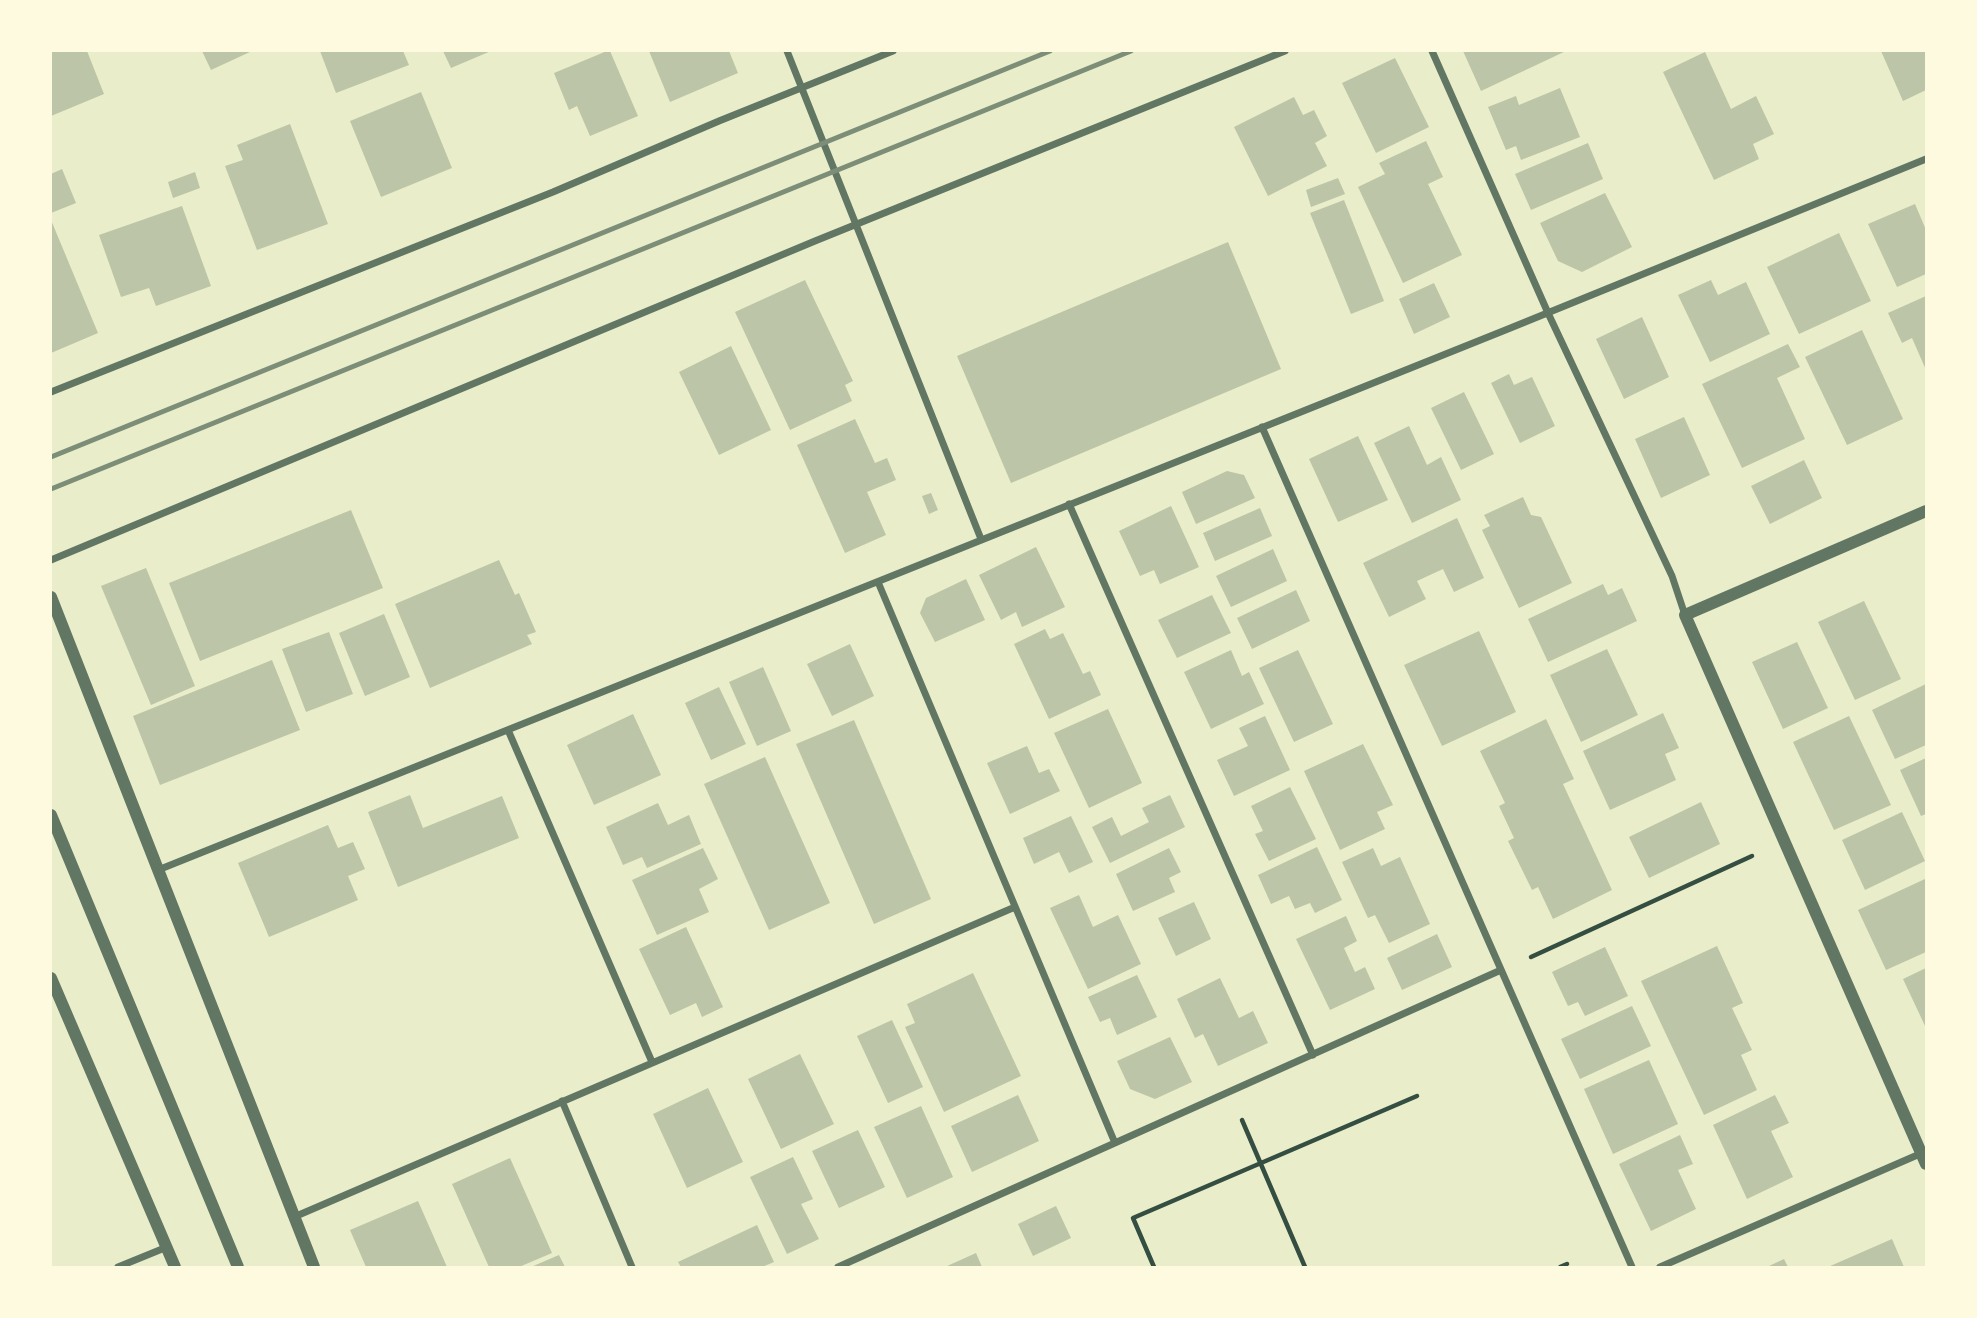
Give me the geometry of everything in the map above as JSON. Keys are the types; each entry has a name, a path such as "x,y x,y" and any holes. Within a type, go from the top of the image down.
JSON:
{"street":[{"path":"787,51 981,539"},
{"path":"51,393 553,192 893,51"},
{"path":"51,560 856,224 1285,51"},
{"path":"1432,51 1548,313 1672,576 1685,615 1924,1159 1660,1267"},
{"path":"158,870 1926,159"},
{"path":"1262,427 1632,1267"},
{"path":"1069,504 1313,1055"},
{"path":"1685,615 1926,512"},
{"path":"878,582 1115,1143"},
{"path":"51,597 314,1267"},
{"path":"508,730 652,1062"},
{"path":"51,815 238,1267"},
{"path":"293,1217 1015,907"},
{"path":"838,1267 1502,970"},
{"path":"51,978 175,1267"},
{"path":"562,1101 632,1267"},
{"path":"118,1267 167,1247"}],"path":[{"path":"1502,970 1754,855"},
{"path":"1229,1092 1302,1266"},
{"path":"1154,1267 1133,1218 1417,1096"},
{"path":"1560,1267 1567,1264"}],"building":[{"path":"51,51 87,51 104,94 51,116"},
{"path":"202,51 252,51 211,70"},
{"path":"320,51 403,51 409,65 336,93"},
{"path":"443,51 491,51 451,68"},
{"path":"610,51 638,116 590,136 577,106 569,110 554,73"},
{"path":"649,51 729,51 738,73 670,102"},
{"path":"1463,51 1566,51 1481,91"},
{"path":"1881,51 1926,51 1926,90 1903,101"},
{"path":"1705,52 1731,109 1756,96 1774,134 1753,144 1759,159 1714,180 1663,72"},
{"path":"1395,58 1429,127 1376,153 1342,83"},
{"path":"1560,88 1580,137 1521,160 1516,146 1506,150 1488,107 1516,96 1519,105"},
{"path":"421,92 452,168 381,197 350,121"},
{"path":"1294,97 1303,115 1314,110 1327,136 1315,143 1327,166 1268,196 1234,127"},
{"path":"290,124 328,224 257,250 225,166 243,160 237,145"},
{"path":"1426,141 1443,177 1428,184 1462,255 1403,283 1358,187 1385,174 1379,163"},
{"path":"1588,143 1603,179 1531,210 1515,174"},
{"path":"62,169 76,203 51,213 51,174"},
{"path":"195,172 200,188 173,198 168,182"},
{"path":"1338,178 1345,194 1311,207 1306,190"},
{"path":"1605,193 1632,247 1582,272 1558,261 1540,223"},
{"path":"1344,200 1384,301 1351,314 1310,213"},
{"path":"1915,204 1926,230 1926,274 1897,287 1868,224"},
{"path":"182,206 211,286 156,306 149,288 121,297 99,235"},
{"path":"51,220 98,333 51,353"},
{"path":"1839,233 1871,301 1799,334 1767,267"},
{"path":"1228,242 1281,369 1011,483 957,356"},
{"path":"805,280 853,381 845,385 852,401 790,430 735,312"},
{"path":"1711,280 1718,295 1746,282 1770,334 1710,362 1678,295"},
{"path":"1434,283 1450,317 1414,334 1399,299"},
{"path":"1926,296 1926,370 1912,338 1902,343 1888,313"},
{"path":"1642,317 1669,377 1624,399 1596,339"},
{"path":"1862,330 1903,419 1847,445 1805,357"},
{"path":"1788,344 1800,367 1777,378 1805,439 1742,468 1702,384"},
{"path":"731,346 771,430 719,455 679,372"},
{"path":"1509,374 1514,385 1532,377 1555,426 1520,443 1491,383"},
{"path":"1464,392 1494,454 1461,470 1431,408"},
{"path":"1684,417 1710,475 1661,498 1635,439"},
{"path":"855,419 875,463 887,458 896,480 867,492 886,535 845,553 797,445"},
{"path":"1409,426 1427,465 1441,457 1461,500 1412,523 1374,443"},
{"path":"1358,436 1388,500 1338,522 1309,459"},
{"path":"1804,460 1822,498 1770,524 1751,486"},
{"path":"1227,471 1244,475 1255,498 1196,524 1182,492"},
{"path":"931,493 938,510 929,514 922,496"},
{"path":"1523,497 1531,515 1541,517 1572,583 1519,608 1482,530 1490,526 1484,515"},
{"path":"1171,506 1199,567 1160,584 1154,570 1140,576 1119,531"},
{"path":"1260,508 1272,536 1215,561 1203,533"},
{"path":"351,510 383,588 200,661 169,583"},
{"path":"1457,518 1484,578 1454,592 1443,569 1417,581 1426,599 1389,617 1363,563"},
{"path":"1036,547 1065,607 1022,627 1016,612 1001,620 979,575"},
{"path":"1273,549 1287,581 1231,607 1216,576"},
{"path":"499,560 515,595 519,593 536,632 527,635 532,644 430,688 395,604"},
{"path":"146,568 195,686 151,705 101,586"},
{"path":"966,579 985,620 935,642 920,613 926,598"},
{"path":"1603,584 1608,595 1622,588 1637,621 1548,662 1528,619"},
{"path":"1296,590 1310,621 1252,649 1237,618"},
{"path":"1212,595 1231,633 1177,658 1158,620"},
{"path":"1864,601 1901,679 1855,700 1818,622"},
{"path":"384,614 410,677 365,696 339,633"},
{"path":"1045,629 1050,639 1063,633 1083,674 1090,671 1101,695 1049,719 1014,644"},
{"path":"1479,631 1516,712 1442,746 1404,665"},
{"path":"329,632 353,694 306,712 282,649"},
{"path":"1797,642 1828,708 1783,729 1752,662"},
{"path":"850,644 874,696 832,716 807,664"},
{"path":"1607,649 1638,715 1581,742 1550,675"},
{"path":"1231,650 1242,676 1249,672 1264,704 1211,729 1184,672"},
{"path":"1298,650 1333,724 1294,742 1259,668"},
{"path":"272,660 300,730 160,785 133,716"},
{"path":"763,667 791,731 757,746 729,682"},
{"path":"1926,684 1926,745 1895,759 1872,710"},
{"path":"719,687 746,744 711,760 685,703"},
{"path":"1108,709 1142,783 1089,808 1054,733"},
{"path":"1663,713 1679,748 1665,754 1676,780 1610,810 1583,751"},
{"path":"633,714 661,775 594,805 567,745"},
{"path":"1265,716 1290,770 1234,796 1217,760 1248,746 1239,728"},
{"path":"1849,716 1891,805 1834,830 1793,742"},
{"path":"1546,719 1574,779 1563,784 1612,890 1553,919 1538,887 1532,890 1508,841 1514,838 1499,806 1505,803 1480,751"},
{"path":"854,720 931,899 874,924 796,744"},
{"path":"1363,744 1393,805 1377,812 1385,829 1340,850 1304,771"},
{"path":"1027,746 1039,773 1049,769 1060,791 1010,814 987,763"},
{"path":"765,757 830,903 769,930 704,784"},
{"path":"1926,758 1926,814 1921,816 1900,770"},
{"path":"1290,787 1316,839 1269,861 1255,834 1263,831 1251,806"},
{"path":"410,795 423,828 502,796 519,838 398,887 368,812"},
{"path":"1170,795 1185,827 1110,863 1092,827 1112,817 1121,836 1149,822 1142,808"},
{"path":"1701,802 1720,844 1649,878 1629,837"},
{"path":"658,803 668,825 689,815 701,844 647,868 642,857 623,865 606,827"},
{"path":"1902,812 1925,861 1865,890 1842,840"},
{"path":"1071,816 1093,862 1069,873 1059,852 1034,864 1023,838"},
{"path":"328,825 338,848 353,842 365,869 348,876 358,900 269,937 238,863"},
{"path":"1317,847 1342,900 1315,913 1310,903 1295,909 1289,896 1271,904 1258,875"},
{"path":"703,848 718,879 699,889 709,912 657,935 632,880"},
{"path":"1169,848 1181,872 1169,878 1175,892 1133,911 1116,874"},
{"path":"1373,848 1381,866 1400,857 1430,924 1389,943 1375,915 1368,918 1342,862"},
{"path":"1925,879 1926,952 1886,970 1858,910"},
{"path":"1079,895 1093,927 1118,915 1141,964 1088,989 1050,908"},
{"path":"1194,902 1211,939 1176,956 1158,918"},
{"path":"1346,916 1357,941 1344,948 1355,972 1365,967 1375,989 1330,1010 1296,939"},
{"path":"686,927 723,1007 702,1017 696,1003 670,1015 639,949"},
{"path":"1437,934 1452,967 1402,990 1387,958"},
{"path":"1717,946 1743,1003 1732,1008 1752,1050 1741,1055 1757,1090 1704,1115 1641,981"},
{"path":"1605,947 1628,996 1585,1016 1578,1002 1568,1006 1552,972"},
{"path":"1926,968 1926,1028 1903,979"},
{"path":"973,973 1021,1076 944,1112 905,1027 915,1023 907,1004"},
{"path":"1137,975 1157,1017 1117,1035 1110,1018 1100,1022 1088,997"},
{"path":"1220,978 1239,1018 1253,1011 1268,1043 1218,1066 1203,1034 1195,1038 1177,999"},
{"path":"1632,1006 1651,1046 1580,1079 1561,1039"},
{"path":"892,1020 923,1087 888,1103 857,1036"},
{"path":"1170,1037 1192,1082 1155,1099 1130,1089 1117,1061"},
{"path":"800,1054 834,1124 781,1149 748,1079"},
{"path":"1649,1060 1678,1124 1613,1154 1584,1089"},
{"path":"708,1088 743,1162 687,1188 653,1114"},
{"path":"1018,1095 1039,1141 972,1172 951,1126"},
{"path":"1775,1095 1789,1123 1771,1131 1793,1177 1747,1199 1713,1125"},
{"path":"921,1106 953,1177 907,1198 874,1127"},
{"path":"858,1130 885,1187 839,1208 812,1151"},
{"path":"1680,1135 1693,1164 1678,1170 1696,1209 1651,1231 1619,1164"},
{"path":"793,1157 813,1199 801,1204 819,1239 787,1254 750,1177"},
{"path":"510,1158 552,1253 519,1267 489,1267 452,1184"},
{"path":"418,1201 447,1267 366,1267 350,1230"},
{"path":"1056,1206 1071,1238 1033,1256 1018,1224"},
{"path":"757,1225 774,1262 762,1267 681,1267 678,1262"},
{"path":"1892,1239 1904,1267 1828,1267"},
{"path":"976,1253 982,1267 945,1267"},
{"path":"559,1255 565,1267 531,1267"},
{"path":"1784,1259 1788,1267 1767,1267"}],"railway":[{"path":"51,457 1050,51"},
{"path":"51,489 1131,51"}]}
